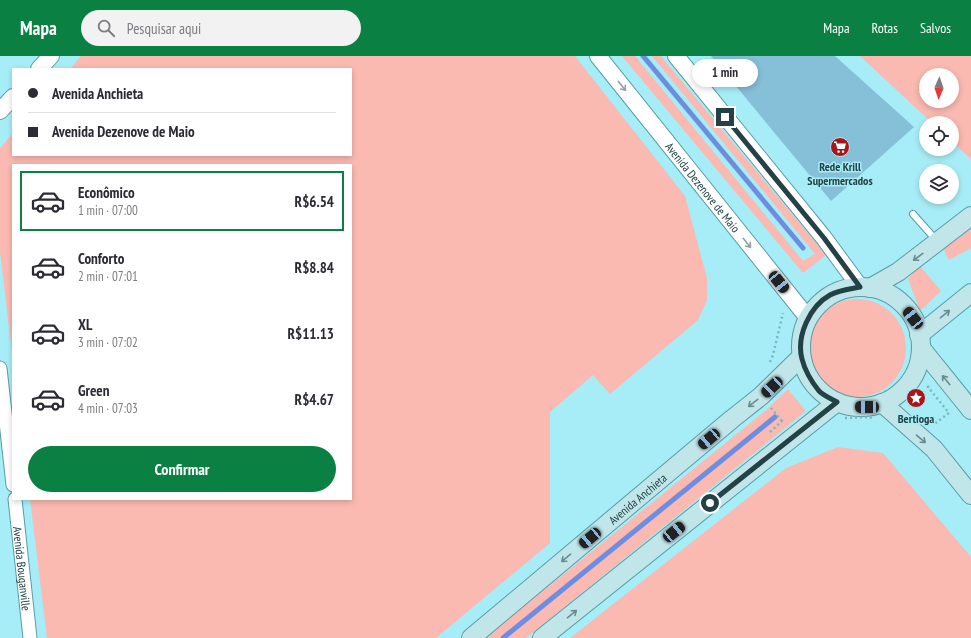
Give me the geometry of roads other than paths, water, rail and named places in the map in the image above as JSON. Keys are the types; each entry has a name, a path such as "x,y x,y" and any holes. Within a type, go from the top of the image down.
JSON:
{"main road":[{"path":"865,288 898,272 936,241 971,216"},
{"path":"971,293 920,342 919,362 913,376 905,387 895,396 882,403 867,407 860,407 837,402 820,392 808,376 801,357 801,337 808,318 817,305 830,296 844,290 865,288 888,294 902,304 913,318 920,342 941,374 971,410"},
{"name":"Avenida Anchieta","path":"471,638 761,396 801,357"},
{"path":"542,638 837,402"},
{"path":"882,403 934,449 971,495"}],"street":[{"path":"40,68 51,56"},
{"name":"Avenida Dezenove de Maio","path":"598,56 808,318"},
{"path":"676,56 865,288"},
{"path":"0,110 12,98"},
{"path":"0,368 12,476"},
{"name":"Avenida Bouganville","path":"15,500 30,638"}],"lane":[{"path":"913,214 936,241"}],"waterway":[{"path":"643,56 803,248"},
{"path":"503,638 775,417"}],"place":[{"name":"Rede Krill Supermercados","path":"840,147"},
{"name":"Bertioga","path":"916,398"}]}
